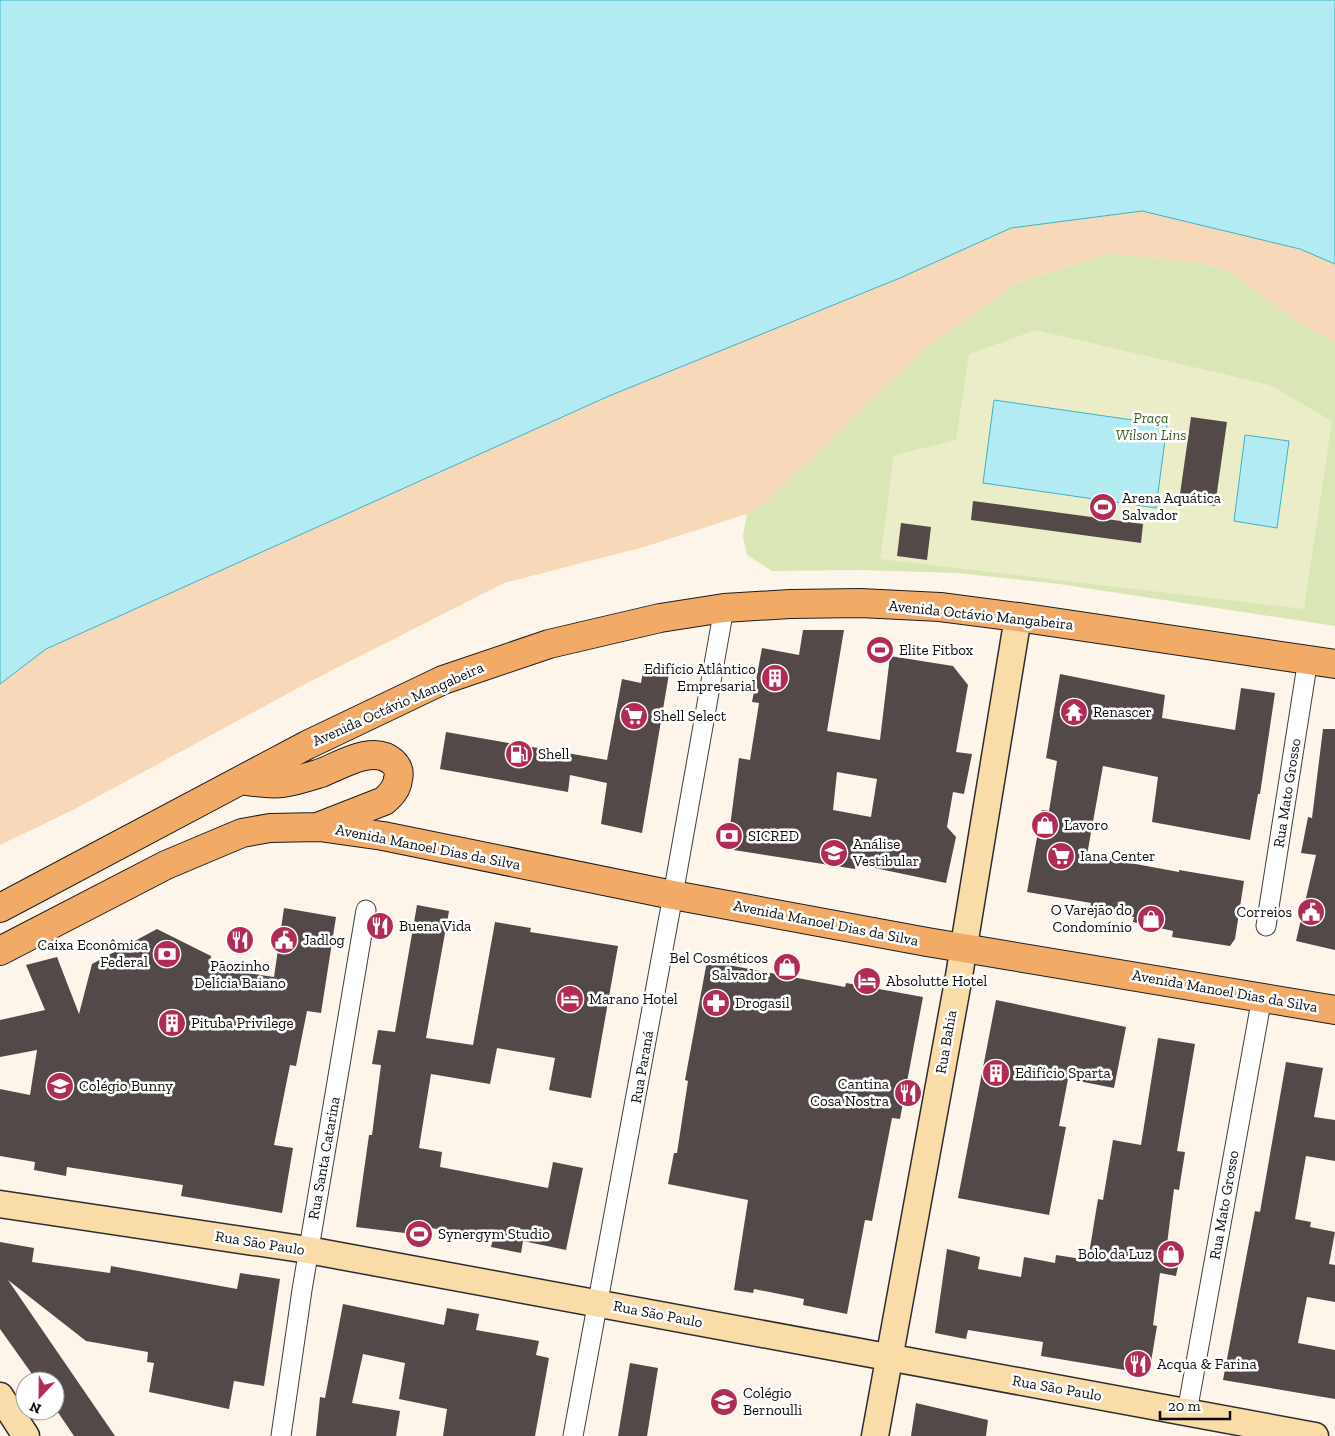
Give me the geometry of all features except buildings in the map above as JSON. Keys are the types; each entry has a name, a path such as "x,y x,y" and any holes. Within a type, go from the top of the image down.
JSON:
{"main road":[{"name":"Avenida Octávio Mangabeira","path":"0,908 345,726 443,680 484,664 549,644 660,618 724,608 860,603 940,607 1335,664"},
{"path":"0,951 166,865 242,833 270,828 319,827 384,801 392,794 398,782 400,772 387,757 375,755 362,756 301,779 281,783 241,780"},
{"name":"Avenida Manoel Dias da Silva","path":"319,827 383,836 674,895 964,947 1335,1010"}],"street":[{"name":"Rua Paraná","path":"573,1436 674,895 724,608"},
{"name":"Rua Bahia","path":"875,1436 964,947 1018,617"},
{"name":"Rua Mato Grosso","path":"1266,926 1308,660"},
{"name":"Rua Santa Catarina","path":"281,1436 308,1250 366,910"},
{"name":"Rua Mato Grosso","path":"1187,1412 1262,997"},
{"name":"Rua São Paulo","path":"0,1204 308,1250 1315,1436"},
{"path":"0,1396 26,1436"}],"green space":[{"name":"Praça Wilson Lins","path":"1111,253 1203,263 1231,272 1295,320 1335,343 1335,626 1059,584 958,573 859,570 772,571 747,555 743,536 747,514 765,503 929,345 1019,282"},
{"name":"Arena Aquática Salvador","path":"1036,330 1270,385 1332,421 1304,609 880,559 894,455 956,440 969,354"}],"sand":[{"path":"1142,211 1300,249 1335,264 1335,343 1295,320 1231,272 1203,263 1111,253 1019,282 929,345 765,503 747,514 644,547 504,583 311,681 75,809 0,845 0,684 46,649 609,396 900,278 1011,228"}],"water":[{"path":"0,0 1335,0 1335,264 1300,249 1142,211 1011,228 900,278 609,396 46,649 0,684"},
{"path":"994,400 1167,425 1156,508 983,483"},
{"path":"1245,435 1289,441 1277,528 1234,521"}],"place":[{"name":"Arena Aquática Salvador","path":"1103,507"},
{"name":"Elite Fitbox","path":"880,650"},
{"name":"Edifício Atlântico Empresarial","path":"775,678"},
{"name":"Renascer","path":"1074,712"},
{"name":"Shell Select","path":"634,716"},
{"name":"Shell","path":"519,754"},
{"name":"Lavoro","path":"1045,825"},
{"name":"SICRED","path":"729,836"},
{"name":"Análise Vestibular","path":"834,853"},
{"name":"Iana Center","path":"1061,856"},
{"name":"Correios","path":"1311,912"},
{"name":"O Varejão do Condomínio","path":"1151,919"},
{"name":"Buena Vida","path":"380,926"},
{"name":"Pãozinho Delícia Baiano","path":"240,940"},
{"name":"Jadlog","path":"284,940"},
{"name":"Caixa Econômica Federal","path":"167,954"},
{"name":"Bel Cosméticos Salvador","path":"787,967"},
{"name":"Absolutte Hotel","path":"867,981"},
{"name":"Marano Hotel","path":"570,999"},
{"name":"Drogasil","path":"716,1003"},
{"name":"Pituba Privilege","path":"172,1023"},
{"name":"Edifício Sparta","path":"996,1073"},
{"name":"Colégio Bunny","path":"60,1086"},
{"name":"Cantina Cosa Nostra","path":"908,1093"},
{"name":"Synergym Studio","path":"419,1234"},
{"name":"Bolo da Luz","path":"1171,1254"},
{"name":"Acqua & Farina","path":"1138,1364"},
{"name":"Colégio Bernoulli","path":"724,1402"}]}
